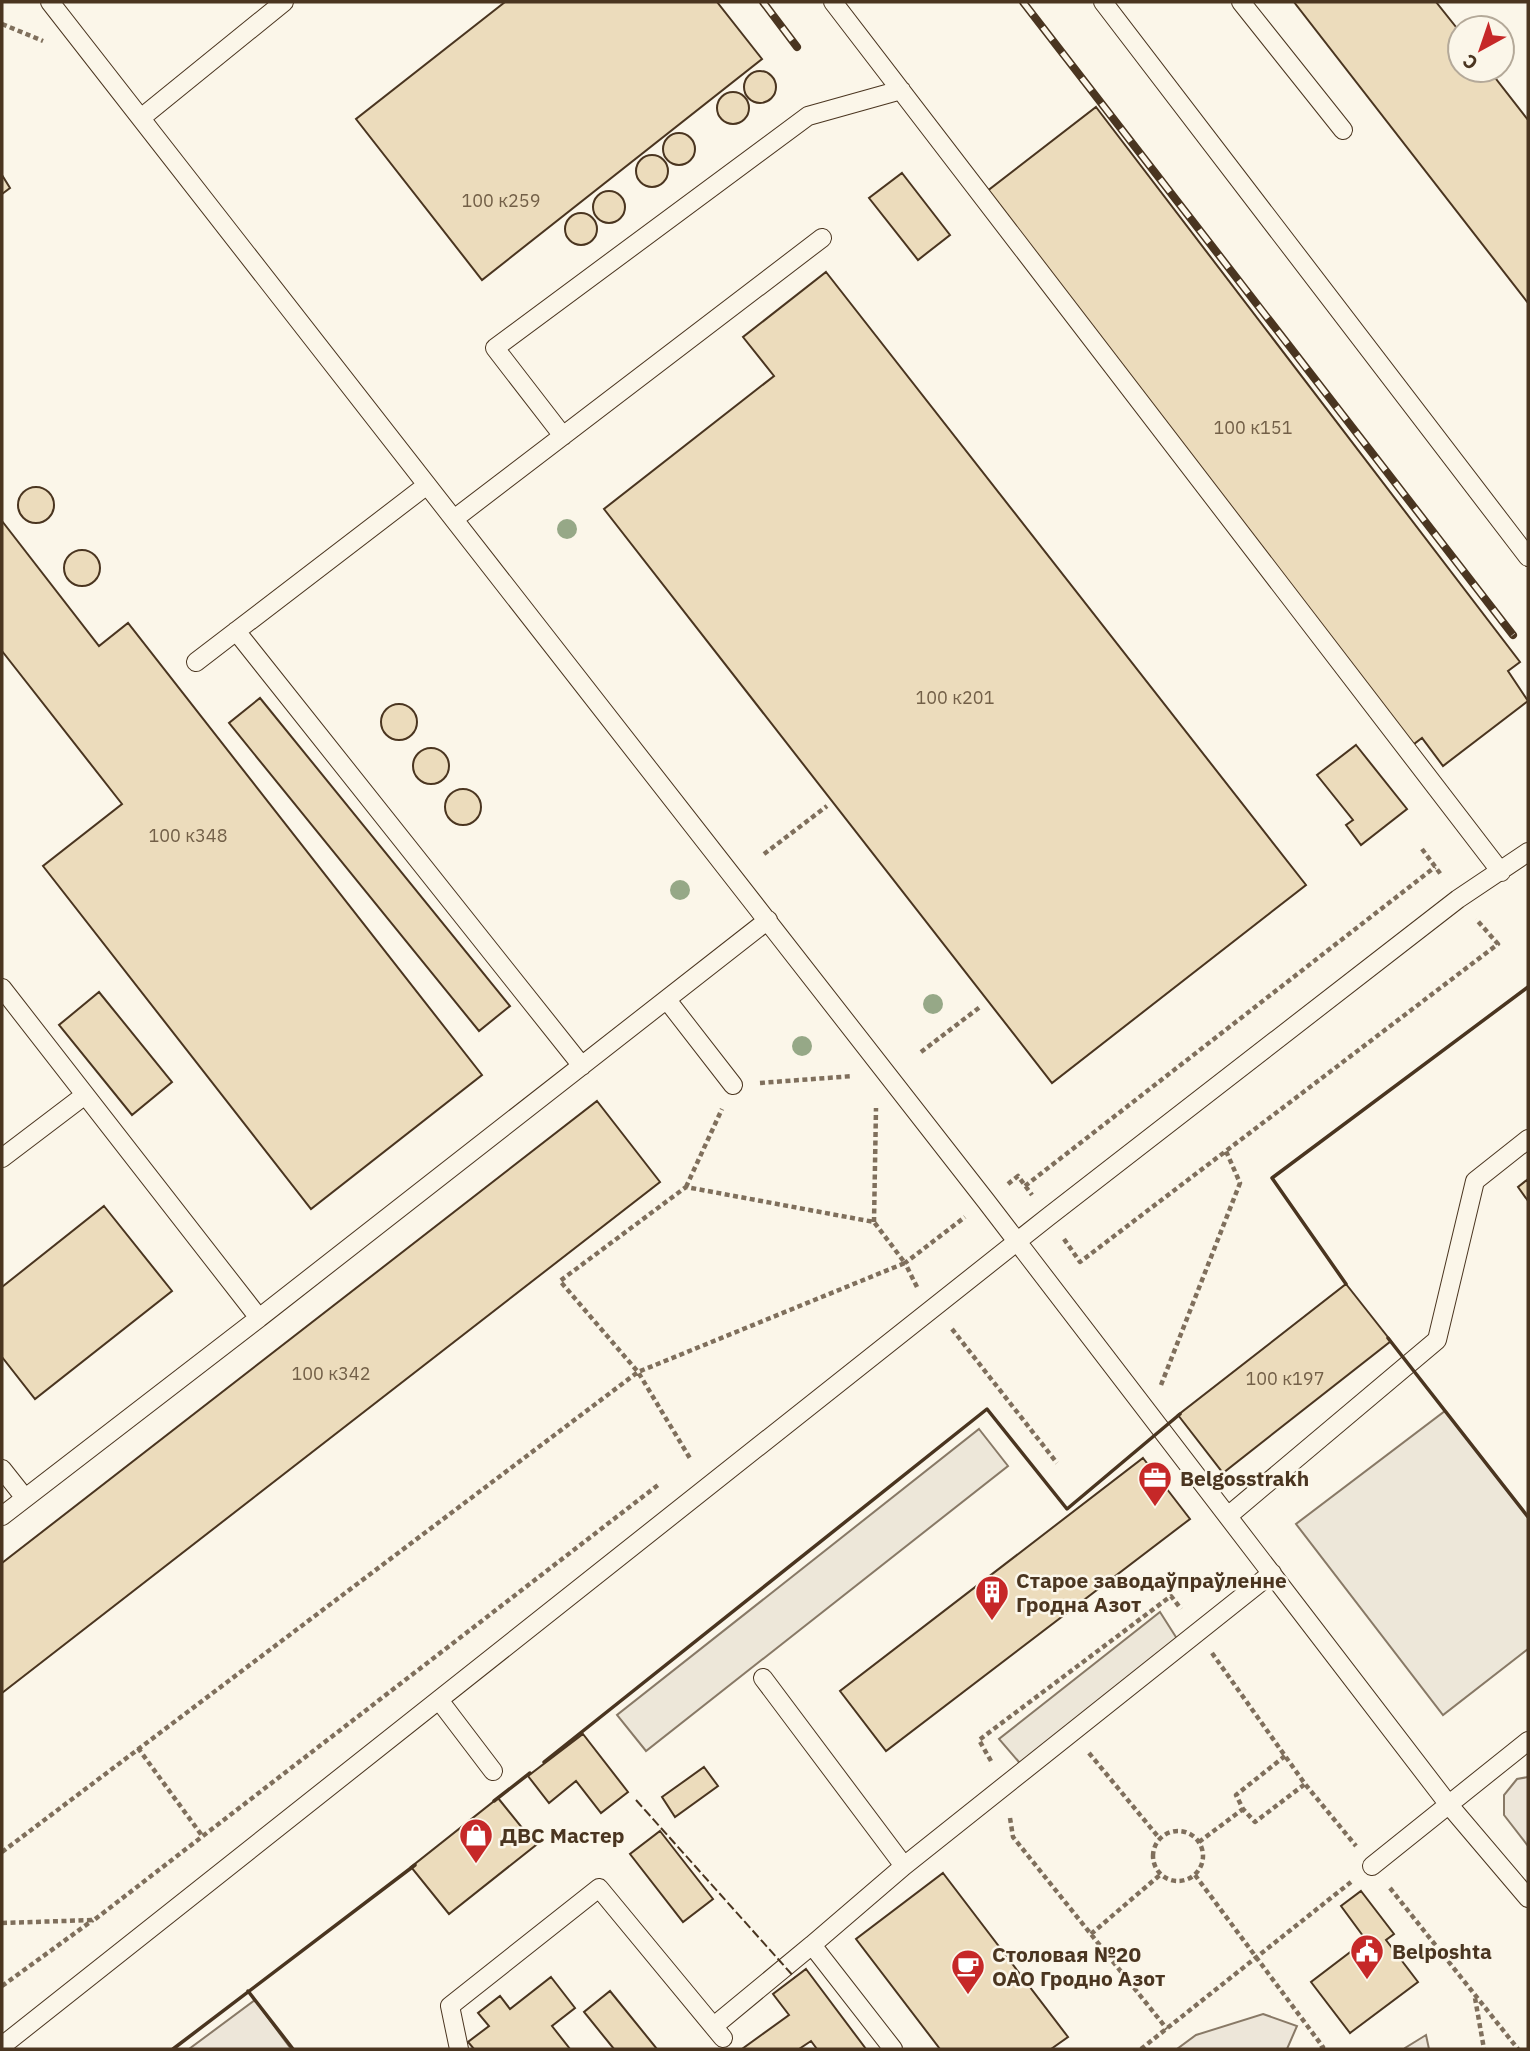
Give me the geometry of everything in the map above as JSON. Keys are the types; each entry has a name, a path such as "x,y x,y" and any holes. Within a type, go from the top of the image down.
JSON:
{"lane":[{"path":"50,2 768,920 1449,1805 1528,1898"},
{"path":"141,118 284,2"},
{"path":"833,2 1501,872"},
{"path":"1103,2 1528,557"},
{"path":"1241,2 1343,130"},
{"path":"563,436 495,348 808,116 901,90"},
{"path":"454,519 822,238"},
{"path":"196,662 427,485"},
{"path":"236,631 582,1066"},
{"path":"2,2046 1016,1242 1458,899 1528,852"},
{"path":"2,1516 768,920"},
{"path":"2,988 259,1318"},
{"path":"667,1000 733,1085"},
{"path":"2,1158 85,1095"},
{"path":"1228,1516 1437,1340 1475,1181 1528,1139"},
{"path":"2,1469 25,1498"},
{"path":"459,2049 450,2006 599,1888 718,2032 812,1945 905,1866 1272,1573"},
{"path":"763,1678 905,1866"},
{"path":"439,1700 493,1771"},
{"path":"1372,1866 1528,1741"},
{"path":"812,1945 893,2049"}],"path":[{"path":"764,854 827,806"},
{"path":"2,1852 638,1372 905,1263 1018,1176 1080,1262 1497,944 1458,899 1422,849"},
{"path":"1025,1186 1435,867"},
{"path":"921,1052 980,1007"},
{"path":"691,1460 638,1372 560,1281 686,1187 733,1085 864,1075"},
{"path":"876,1103 874,1222 905,1263 914,1284 936,1308 1057,1463"},
{"path":"1150,1415 1240,1183 1226,1151"},
{"path":"686,1187 874,1222"},
{"path":"680,1468 702,1452"},
{"path":"2,1986 203,1837 659,1485"},
{"path":"1167,2029 1013,1837 1005,1786 979,1740 1171,1596 1305,1784 1518,2049"},
{"path":"1072,1732 1160,1839"},
{"path":"138,1748 203,1837"},
{"path":"1285,1756 1236,1795 1243,1809 1255,1822 1305,1784"},
{"path":"1199,1842 1243,1809"},
{"path":"1185,1832 1199,1842 1203,1856 1195,1875 1181,1881 1166,1879 1155,1868 1155,1845 1160,1839 1168,1833 1185,1832"},
{"path":"1141,2049 1372,1866"},
{"path":"1091,1934 1161,1874"},
{"path":"1195,1875 1323,2046 1320,2049"},
{"path":"2,1923 94,1920"},
{"path":"1474,1995 1484,2049"}],"shaded area":[{"path":"1445,1411 1528,1517 1528,1649 1443,1715 1296,1524"},
{"path":"979,1429 1008,1466 646,1751 617,1715"},
{"path":"1160,1612 1181,1645 1025,1769 999,1739"},
{"path":"1528,1777 1528,1846 1504,1815 1504,1795 1517,1779"},
{"path":"255,2000 291,2049 189,2049"},
{"path":"1263,2014 1297,2026 1287,2049 1177,2049 1196,2035"},
{"path":"1426,2035 1429,2049 1404,2049 1405,2048"}],"building":[{"path":"505,2 717,2 762,59 482,280 356,119"},
{"path":"1294,2 1436,2 1446,14 1446,84 1500,84 1528,120 1528,303"},
{"path":"760,71 771,76 776,87 771,98 760,103 749,98 744,87 749,76"},
{"path":"733,92 744,97 749,108 744,119 733,124 722,119 717,108 722,97"},
{"path":"1096,107 1520,662 1508,671 1528,701 1443,766 1422,738 1410,747 986,192"},
{"path":"679,133 690,138 695,149 690,160 679,165 668,160 663,149 668,138"},
{"path":"652,155 663,160 668,171 663,182 652,187 641,182 636,171 641,160"},
{"path":"902,173 950,235 918,260 869,198"},
{"path":"2,175 10,188 2,194"},
{"path":"609,191 620,196 625,207 620,218 609,223 598,218 593,207 598,196"},
{"path":"581,213 592,218 597,229 592,240 581,245 570,240 565,229 570,218"},
{"path":"826,272 1306,885 1052,1083 604,509 774,376 743,337"},
{"path":"36,487 49,492 54,505 49,518 36,523 23,518 18,505 23,492"},
{"path":"2,521 99,646 128,623 482,1075 311,1209 43,866 122,804 2,651"},
{"path":"82,550 95,555 100,568 95,581 82,586 69,581 64,568 69,555"},
{"path":"260,698 510,1006 479,1031 229,723"},
{"path":"399,704 412,709 417,722 412,735 399,740 386,735 381,722 386,709"},
{"path":"1356,745 1407,809 1361,845 1346,825 1353,820 1317,775"},
{"path":"431,748 444,753 449,766 444,779 431,784 418,779 413,766 418,753"},
{"path":"463,789 476,794 481,807 476,820 463,825 450,820 445,807 450,794"},
{"path":"99,992 172,1082 132,1115 59,1025"},
{"path":"597,1101 660,1182 2,1693 2,1563"},
{"path":"1528,1179 1528,1201 1518,1187"},
{"path":"104,1206 172,1291 35,1399 2,1357 2,1287"},
{"path":"1346,1284 1391,1341 1223,1473 1178,1415"},
{"name":"Старое заводаўпраўленне Гродна Азот","path":"1143,1458 1190,1519 886,1751 840,1691"},
{"path":"583,1734 628,1792 601,1813 576,1781 549,1803 528,1776"},
{"path":"704,1767 718,1786 675,1817 662,1797"},
{"path":"498,1798 536,1845 449,1914 411,1867"},
{"path":"660,1831 713,1899 683,1922 630,1854"},
{"name":"Столовая №20 ОАО Гродно Азот","path":"943,1873 1068,2037 1051,2049 940,2049 856,1939"},
{"path":"1361,1891 1394,1934 1386,1940 1418,1982 1350,2033 1311,1982 1366,1940 1341,1906"},
{"path":"806,1969 866,2049 817,2049 811,2041 799,2049 742,2049 789,2015 773,1994"},
{"path":"551,1977 575,2008 552,2026 570,2049 474,2049 468,2042 489,2026 478,2013 500,1996 510,2009"},
{"path":"610,1991 657,2049 614,2049 584,2012"}],"railway":[{"path":"763,2 797,47"},
{"path":"1023,2 1513,635"}],"fence":[{"path":"636,1800 795,1978"}],"wall":[{"path":"1346,1284 1272,1178 1528,987"},
{"path":"1388,1338 1528,1517"},
{"path":"544,1762 987,1409 1067,1509 1180,1414"},
{"path":"494,1801 530,1773"},
{"path":"173,2049 415,1865"},
{"path":"248,1991 293,2049"}],"place":[{"name":"Belgosstrakh","path":"1155,1508"},
{"name":"Старое заводаўпраўленне Гродна Азот","path":"992,1622"},
{"name":"ДВС Мастер","path":"476,1865"},
{"name":"Belposhta","path":"1367,1981"},
{"name":"Столовая №20 ОАО Гродно Азот","path":"968,1996"}]}
